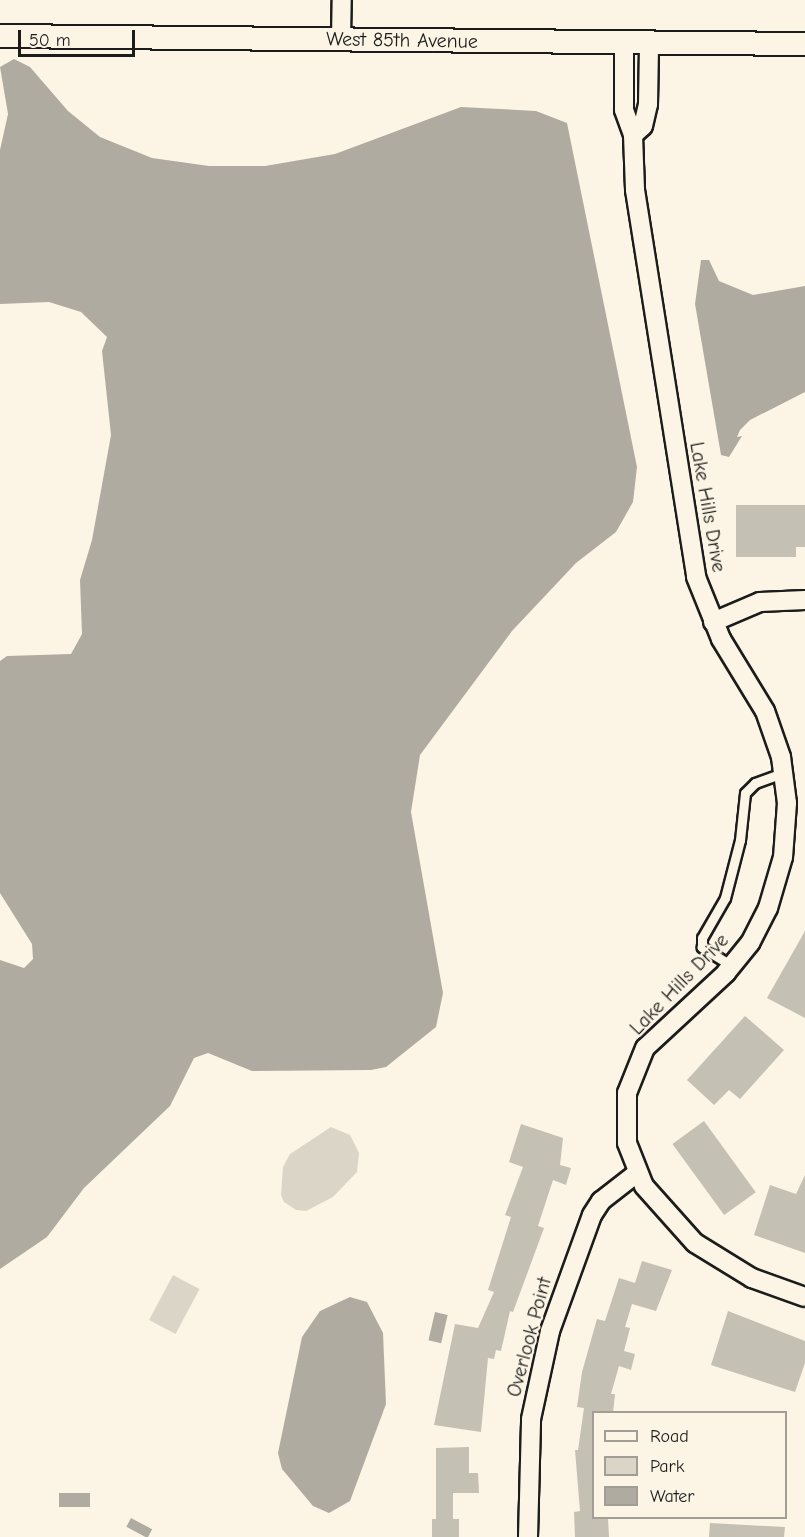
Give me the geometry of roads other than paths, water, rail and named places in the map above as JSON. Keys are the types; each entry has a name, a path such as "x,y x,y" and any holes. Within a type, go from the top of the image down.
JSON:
{"street":[{"path":"341,39 342,0"},
{"name":"West 85th Avenue","path":"0,36 805,44"},
{"name":"Lake Hills Drive","path":"624,43 624,110 633,135 635,190 693,561 713,622 765,711 783,773 786,838 775,891 750,944 708,992 656,1034 638,1062 624,1112 627,1143 637,1173 663,1212 708,1254 752,1278 805,1297"},
{"path":"633,135 643,126 648,104 649,44"},
{"path":"713,622 760,602 805,600"},
{"name":"Overlook Point","path":"528,1537 531,1419 550,1331 592,1215 611,1192 637,1173"}],"lane":[{"path":"732,966 702,946 702,938 725,898 740,840 745,793 755,783 783,773"}],"water":[{"path":"14,59 30,67 68,111 100,137 152,158 209,166 265,166 335,154 461,107 536,111 567,123 637,467 633,502 616,532 576,563 512,631 420,755 411,812 443,993 436,1027 386,1067 371,1070 252,1071 208,1053 194,1058 170,1106 84,1188 47,1237 0,1269 0,960 24,968 33,959 32,944 0,893 0,661 7,656 71,654 82,634 80,580 92,540 111,435 102,351 107,337 81,312 49,302 0,304 0,150 8,114 0,67"},
{"path":"701,260 709,260 719,281 753,295 805,286 805,392 750,420 740,430 737,437 742,436 729,457 721,455 695,304"},
{"path":"350,1297 367,1302 383,1333 386,1404 350,1501 329,1513 313,1506 282,1469 278,1453 302,1337 320,1311"},
{"path":"435,1312 448,1315 441,1343 428,1340"},
{"path":"59,1493 90,1493 90,1507 59,1507"},
{"path":"131,1518 152,1529 148,1537 145,1537 126,1527"}]}
